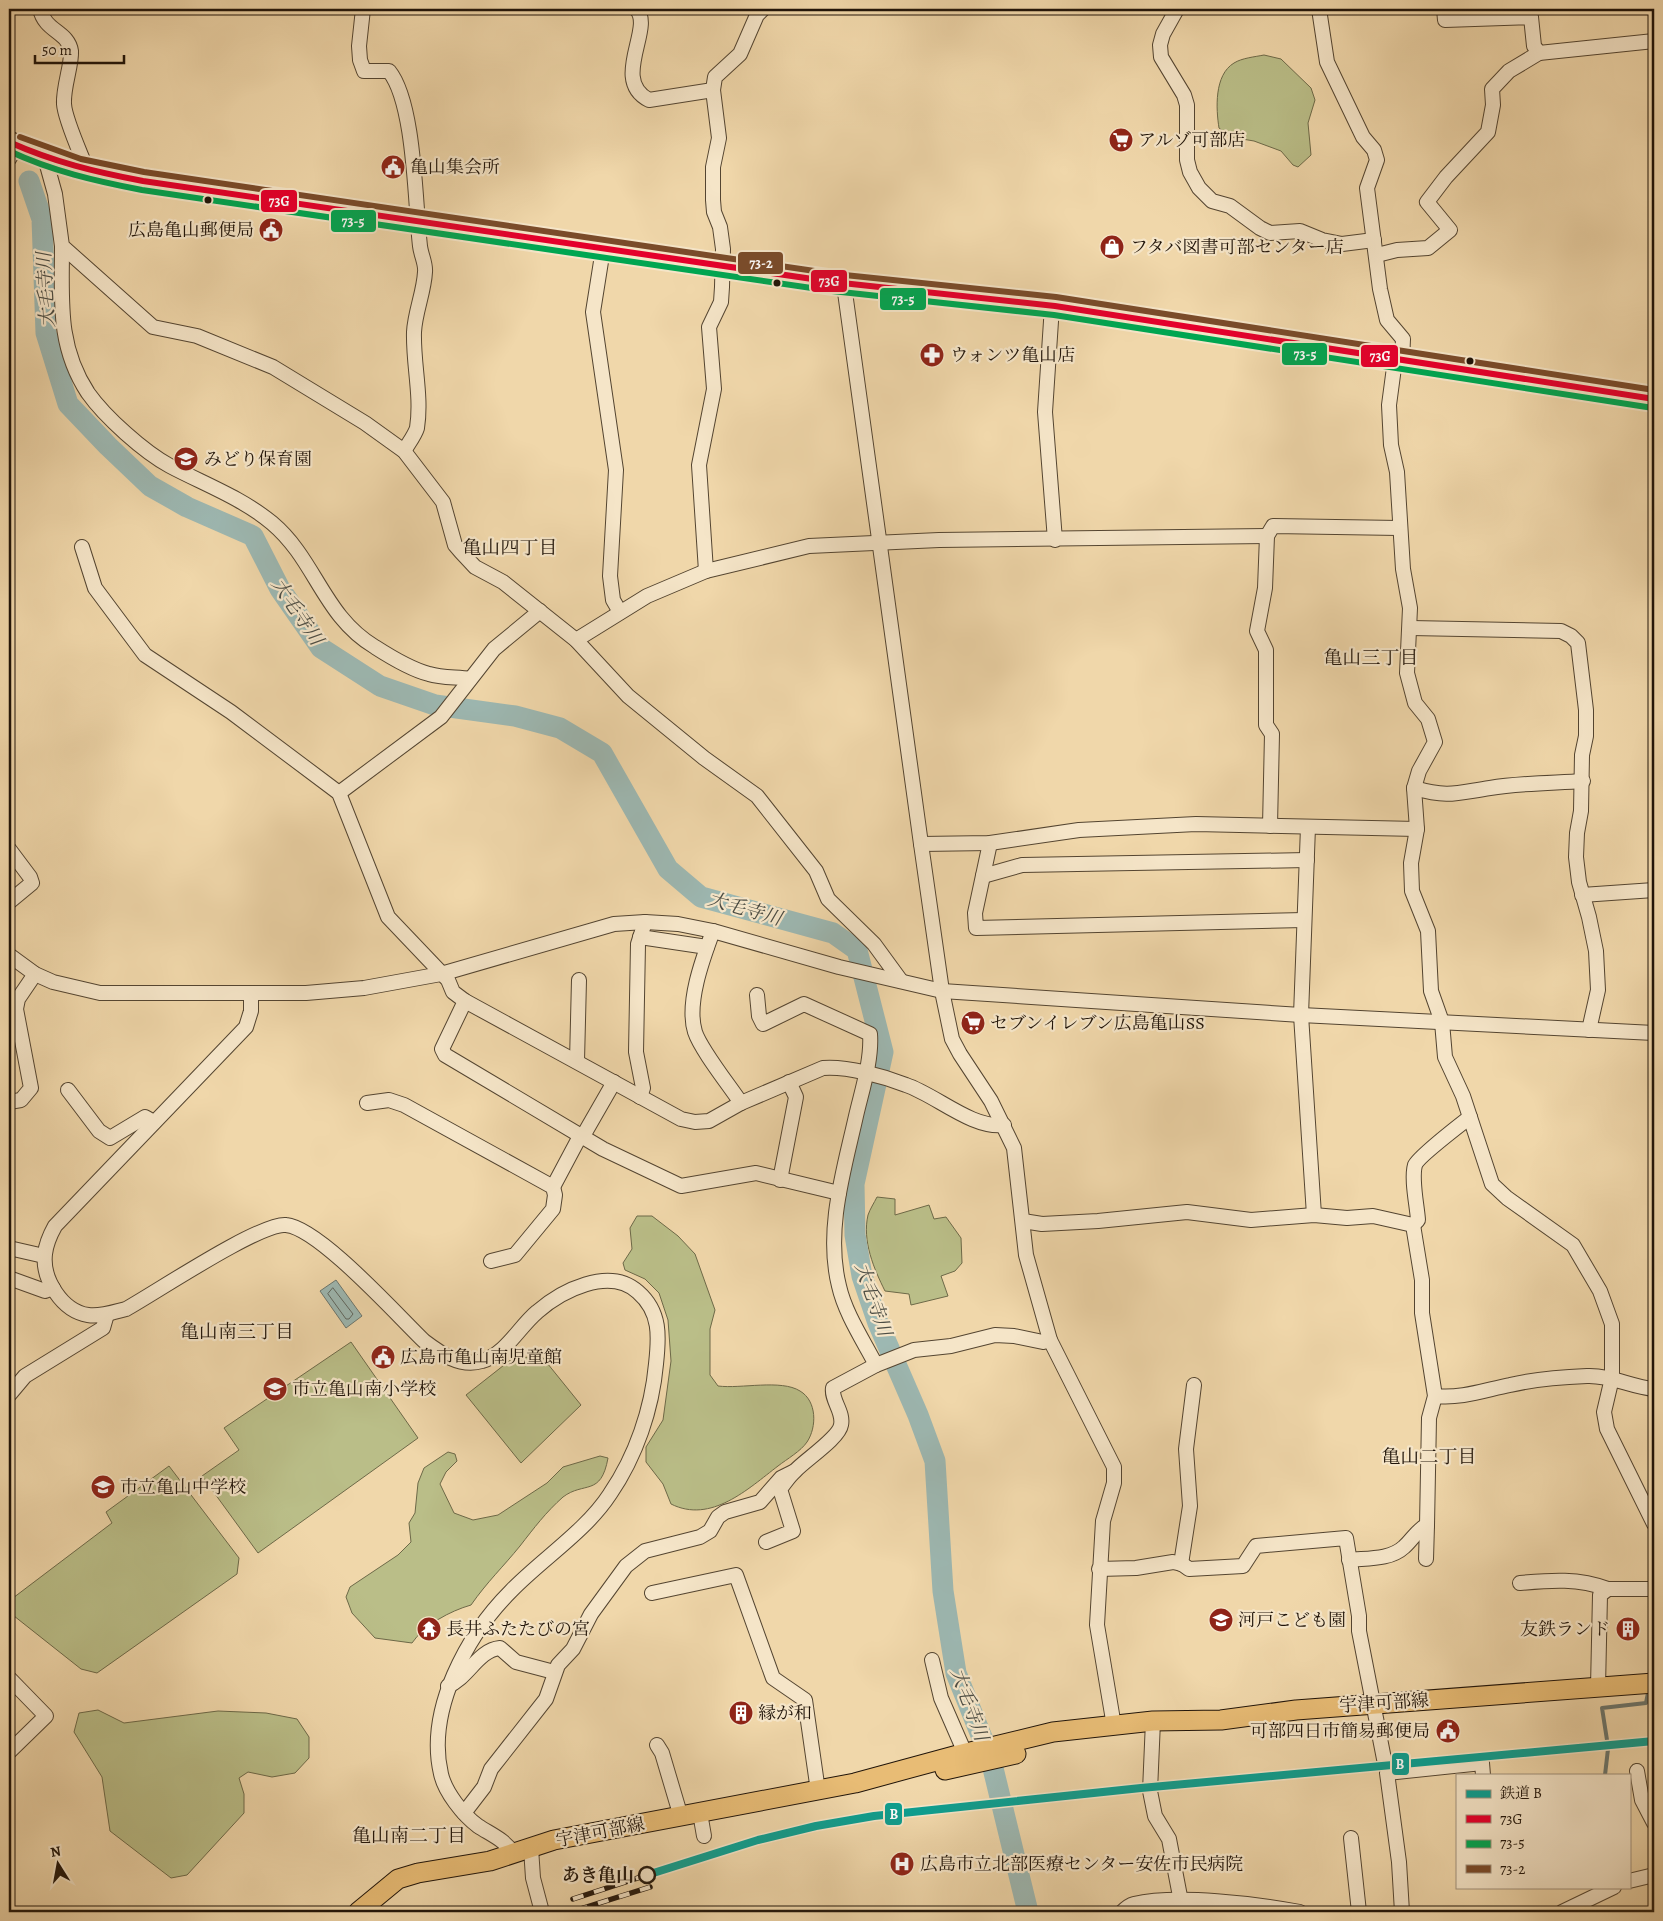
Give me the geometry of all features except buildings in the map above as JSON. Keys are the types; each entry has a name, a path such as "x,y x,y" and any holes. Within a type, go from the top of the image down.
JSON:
{"highway":[{"path":"12,149 87,170 143,181 844,285 884,287 1052,306 1654,399"}],"main road":[{"name":"宇津可部線","path":"360,1912 398,1879 418,1873 490,1861 554,1840 854,1783 888,1780 970,1756 1001,1751 1053,1732 1153,1721 1221,1720 1296,1710 1654,1683"}],"street":[{"path":"40,9 46,25 63,36 71,52 65,80 64,106 87,170"},
{"path":"363,9 360,60 364,71 389,71 395,79 407,123 419,222 420,248 426,271 417,306 414,334 417,429 404,451"},
{"path":"636,9 640,12 641,21 632,73 634,83 641,96 648,100 713,90"},
{"path":"706,571 699,465 714,389 709,327 721,302 723,266 720,227 713,206 713,167 719,138 713,90 715,77 740,54 757,15 763,9"},
{"path":"1177,9 1160,45 1161,57 1184,95 1187,105 1188,160 1190,172 1199,188 1212,201 1230,206 1270,233 1300,231 1322,240 1342,244 1374,240"},
{"path":"1319,9 1327,62 1363,137 1374,150 1377,160 1367,188 1380,288 1387,320 1403,338 1389,405 1391,445 1397,472 1399,528 1411,628 1407,673 1414,702 1428,719 1434,742 1419,770 1414,788 1417,829 1411,863 1412,891 1428,931 1431,991 1442,1022 1445,1058 1470,1117 1492,1184 1507,1198 1572,1245 1600,1291 1612,1324 1612,1378 1604,1412 1607,1429 1654,1524"},
{"path":"1444,9 1445,20 1531,17 1534,46 1539,53"},
{"path":"1377,255 1396,250 1428,248 1450,230 1427,202 1446,177 1488,132 1493,105 1492,89 1509,71 1539,53 1654,41"},
{"path":"45,158 55,194 62,246 62,326 70,354 88,392 111,421 168,464 246,503 273,524 300,553 342,620 374,647 429,674 468,682"},
{"path":"62,246 153,327 197,336 273,368 366,423 404,451 443,502 455,545 461,552 475,567 503,582 576,640 628,696 704,758 757,796 816,872 828,899 874,944 896,981"},
{"path":"603,249 593,312 616,470 610,576 613,600 620,612"},
{"path":"844,285 878,543 942,991 952,1039 1004,1125 1014,1148 1026,1255 1050,1340 1114,1468 1114,1483 1103,1521 1097,1625 1114,1726"},
{"path":"1052,306 1045,412 1055,540"},
{"path":"1270,826 1272,734 1266,725 1266,650 1257,631 1265,588 1267,536 1274,526 1399,528"},
{"path":"576,640 647,596 706,571 809,546 938,540 1267,536"},
{"path":"82,547 95,588 145,655 231,712 339,793 388,917 448,980 453,992 465,1001 680,1119 695,1122 709,1121 741,1103 789,1082 823,1068 838,1067 900,1083 948,1108 993,1126 1004,1125"},
{"path":"339,793 441,718 494,649 540,611"},
{"path":"1411,628 1561,631 1571,636 1578,643 1586,710 1583,781 1576,857 1582,895 1596,951 1598,990 1589,1030"},
{"path":"1414,788 1439,795 1467,793 1490,788 1583,781"},
{"path":"921,844 990,843 1079,830 1196,824 1417,829"},
{"path":"1308,827 1301,1015 1314,1215"},
{"path":"990,843 975,913 976,928 1304,920"},
{"path":"9,849 30,877 32,883 9,902"},
{"path":"983,876 1022,865 1307,860"},
{"path":"1582,895 1654,890"},
{"path":"640,1096 643,1088 636,1052 638,944 645,922"},
{"path":"9,955 35,974 61,985 100,993 306,993 364,988 441,974 614,924 645,922 678,924 713,931 839,967 942,991 1301,1015 1654,1033"},
{"path":"713,931 698,970 694,1009 695,1031 741,1103"},
{"path":"640,937 707,947"},
{"path":"9,1102 21,1100 31,1088 16,1009 18,999 35,974"},
{"path":"577,1061 579,980"},
{"path":"251,993 251,1011 246,1027 55,1226 47,1241 44,1256 53,1288 61,1299 75,1310 88,1315 107,1314 126,1309 259,1231 285,1224 299,1228 324,1244 424,1341 440,1354 455,1360 469,1363 481,1362 492,1357 536,1313 579,1287 595,1282 610,1282 636,1290 655,1313 659,1328 654,1384 648,1412 621,1476 597,1511 510,1592 496,1608 458,1663 448,1686 440,1722 438,1758 442,1777 464,1813 476,1824 523,1851 533,1878 542,1912"},
{"path":"758,995 759,1016 763,1024 804,1004 870,1034 869,1075 839,1193 834,1253 839,1286 854,1322 879,1364"},
{"path":"465,1001 442,1049 445,1055 603,1149 681,1186 756,1173 839,1193"},
{"path":"552,1187 578,1140 583,1136 614,1082"},
{"path":"780,1180 796,1097 789,1082"},
{"path":"68,1090 99,1131 110,1138 145,1117 154,1122"},
{"path":"368,1103 389,1100 404,1105 552,1187 555,1195 553,1209 515,1255 491,1261"},
{"path":"1413,1225 1418,1220 1415,1165 1422,1156 1436,1147 1470,1117"},
{"path":"1023,1222 1042,1224 1098,1222 1187,1212 1252,1220 1314,1215 1347,1218 1373,1216 1413,1225"},
{"path":"1413,1225 1422,1280 1422,1313 1435,1396 1429,1418 1426,1559"},
{"path":"9,1248 44,1256"},
{"path":"9,1278 45,1291 53,1288"},
{"path":"9,1395 26,1376 103,1328 107,1314"},
{"path":"766,1542 794,1531 780,1489 793,1472 835,1435 841,1426 841,1417 832,1393 833,1388 879,1364 914,1350 951,1346 995,1335 1014,1336 1043,1342 1050,1340"},
{"path":"1435,1396 1448,1398 1480,1393 1529,1381 1588,1376 1612,1378 1639,1388 1654,1389"},
{"path":"1181,1564 1190,1506 1186,1449 1194,1385"},
{"path":"464,1813 484,1787 491,1769 546,1699 554,1672 573,1649 601,1600 637,1556 645,1551 700,1537 710,1531 718,1517 725,1512 760,1502 781,1478 793,1472"},
{"path":"1349,1560 1393,1554 1403,1549 1420,1528 1427,1525"},
{"path":"1099,1569 1136,1568 1173,1562 1189,1569 1243,1566 1256,1546 1346,1538 1372,1704 1384,1759"},
{"path":"652,1592 736,1575 773,1678 805,1700 818,1790"},
{"path":"1520,1583 1548,1580 1586,1581 1608,1589 1654,1589"},
{"path":"1598,1687 1600,1595 1608,1589"},
{"path":"448,1686 459,1682 484,1654 492,1649 500,1648 516,1662 554,1672"},
{"path":"932,1660 941,1698 970,1756"},
{"path":"9,1678 46,1716 9,1752"},
{"path":"1153,1721 1150,1791 1155,1816 1169,1839 1183,1906"},
{"path":"658,1745 681,1817"},
{"path":"1402,1912 1399,1862 1387,1773 1482,1763 1483,1774"},
{"path":"1637,1771 1642,1800 1654,1823"},
{"path":"700,1813 704,1836"},
{"path":"1351,1838 1359,1912"},
{"path":"1630,1881 1654,1875"},
{"path":"1562,1912 1612,1888"},
{"path":"1122,1912 1133,1904 1280,1908 1300,1912"}],"green space":[{"path":"1264,55 1281,59 1311,88 1315,100 1308,123 1311,155 1298,167 1293,165 1281,151 1254,141 1230,137 1219,128 1217,112 1218,93 1227,68 1237,61"},
{"path":"877,1197 895,1199 895,1215 929,1205 934,1219 946,1217 961,1238 962,1263 955,1271 941,1276 948,1296 911,1305 909,1294 885,1291 873,1264 867,1235 868,1215"},
{"path":"637,1216 652,1216 678,1236 695,1254 715,1310 710,1329 710,1375 718,1386 772,1385 792,1387 806,1395 814,1415 813,1429 807,1442 794,1455 742,1493 715,1507 700,1510 686,1509 671,1504 663,1484 646,1462 646,1447 663,1420 671,1361 668,1320 659,1293 645,1279 625,1270 623,1263 632,1249 630,1228"},
{"path":"351,1342 418,1438 258,1553 202,1476 239,1450 224,1428"},
{"path":"539,1353 581,1405 521,1463 466,1395 513,1358 531,1357"},
{"path":"448,1452 455,1454 457,1461 446,1472 440,1484 454,1513 473,1520 498,1515 547,1483 563,1467 600,1456 608,1458 601,1478 591,1486 571,1492 563,1497 540,1520 471,1605 455,1611 430,1625 412,1643 375,1638 352,1613 346,1597 350,1587 398,1555 411,1542 409,1523 415,1513 418,1483 424,1468"},
{"path":"169,1466 239,1558 237,1574 97,1673 81,1669 9,1612 9,1601 112,1523 106,1512"},
{"path":"98,1710 124,1723 218,1711 266,1713 297,1719 309,1737 309,1758 295,1773 272,1777 248,1772 239,1778 244,1794 244,1813 187,1875 171,1878 110,1831 102,1777 74,1732 79,1713"}],"water":[{"path":"336,1280 362,1316 346,1328 320,1291"}],"waterway":[{"name":"大毛寺川","path":"29,181 42,219 46,333 68,404 150,486 187,507 253,536 280,589 321,648 380,686 435,705 515,716 560,728 602,753 668,869 701,897 833,933 857,950 883,1052 854,1184 855,1235 862,1276 878,1323 918,1415 935,1461 943,1591 956,1673 991,1760 1028,1912"},
{"path":"1607,1740 1602,1708 1646,1703 1648,1693"},
{"path":"1605,1774 1608,1749"}],"railway":[{"path":"573,1899 647,1875"},
{"path":"577,1910 650,1887"}],"rail line":[{"name":"B","path":"647,1875 758,1840 816,1826 874,1816 1141,1788 1654,1741"}],"transit line":[{"name":"73-2","path":"20,137 81,159 144,172 835,274 1056,297 1654,390"},
{"name":"73G","path":"9,142 75,166 143,181 833,282 1055,306 1654,399"},
{"name":"73-5","path":"9,151 74,175 142,190 832,291 1054,315 1653,408"}],"place":[{"name":"アルゾ可部店","path":"1121,140"},
{"name":"亀山集会所","path":"393,167"},
{"name":"広島亀山郵便局","path":"271,230"},
{"name":"フタバ図書可部センター店","path":"1112,247"},
{"name":"ウォンツ亀山店","path":"932,355"},
{"name":"みどり保育園","path":"186,459"},
{"name":"セブンイレブン広島亀山SS","path":"973,1023"},
{"name":"広島市亀山南児童館","path":"383,1357"},
{"name":"市立亀山南小学校","path":"275,1389"},
{"name":"市立亀山中学校","path":"103,1487"},
{"name":"河戸こども園","path":"1221,1620"},
{"name":"長井ふたたびの宮","path":"429,1629"},
{"name":"友鉄ランド","path":"1628,1629"},
{"name":"縁が和","path":"741,1713"},
{"name":"可部四日市簡易郵便局","path":"1448,1731"},
{"name":"広島市立北部医療センター安佐市民病院","path":"902,1864"},
{"name":"あき亀山","path":"647,1875"}],"district":[{"name":"亀山四丁目","path":"510,547"},
{"name":"亀山三丁目","path":"1371,657"},
{"name":"亀山南三丁目","path":"237,1331"},
{"name":"亀山二丁目","path":"1429,1456"},
{"name":"亀山南二丁目","path":"409,1835"}]}
